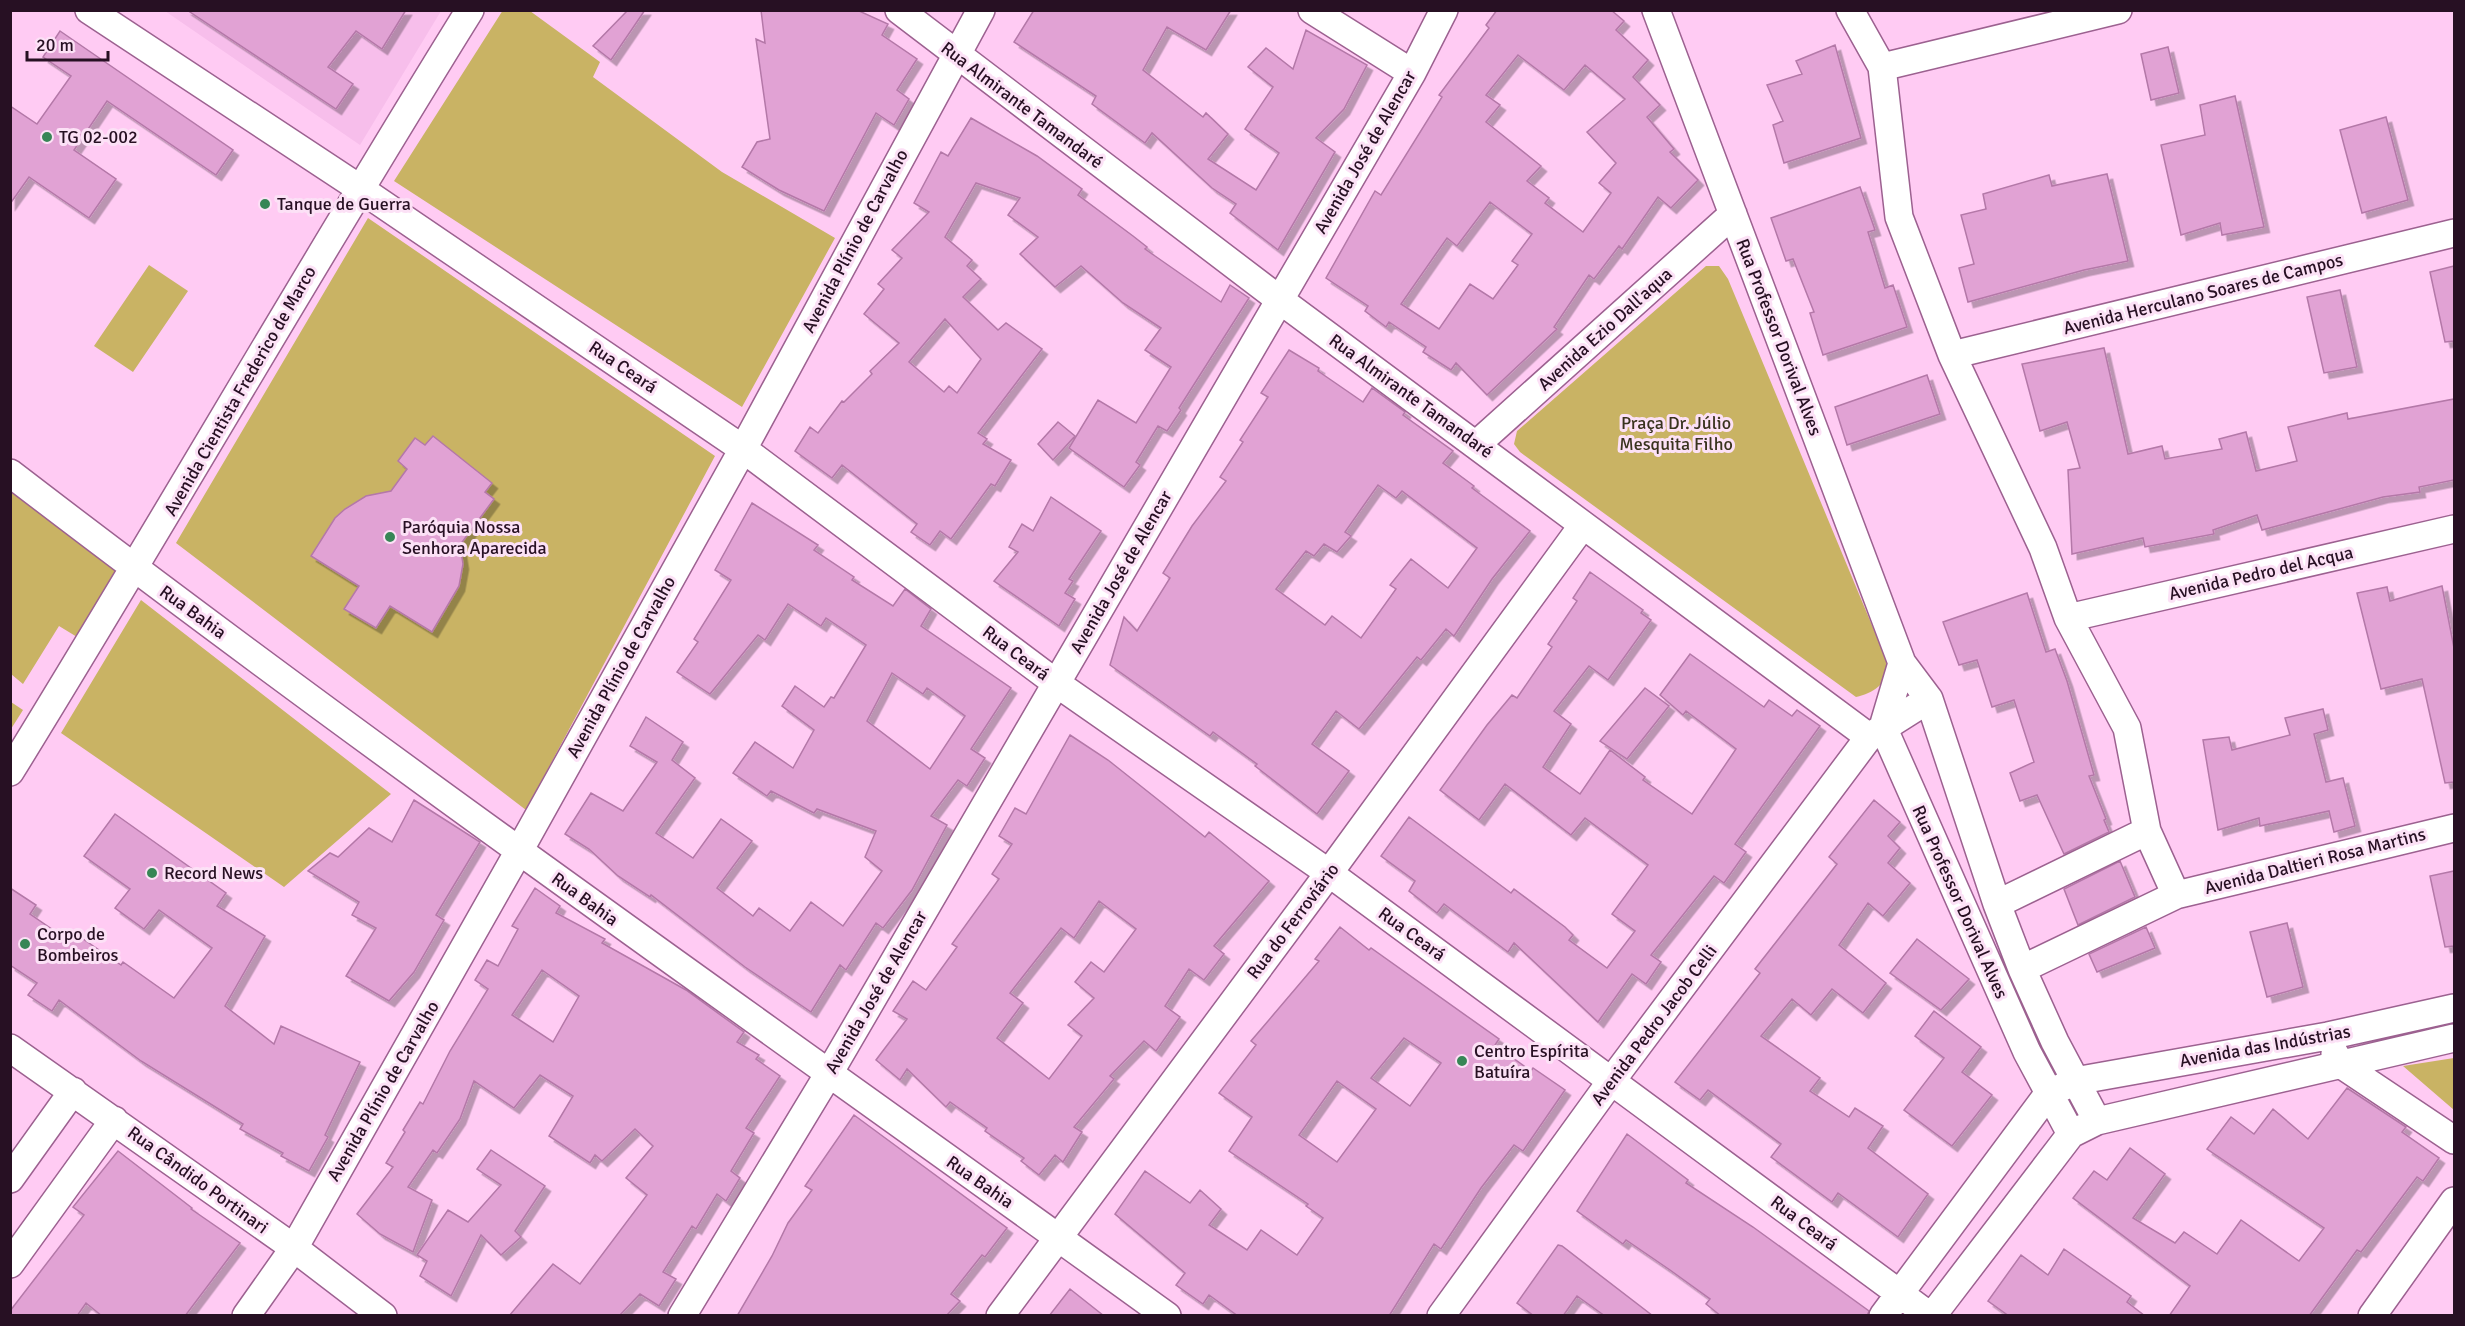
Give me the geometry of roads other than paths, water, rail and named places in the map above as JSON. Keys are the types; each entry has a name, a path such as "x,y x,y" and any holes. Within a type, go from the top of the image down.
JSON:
{"street":[{"name":"Rua Ceará","path":"89,10 359,188 743,449 1056,683 1329,873 1931,1316"},
{"name":"Avenida Cientista Frederico de Marco","path":"10,772 136,569 359,188 470,10"},
{"name":"Rua Almirante Tamandaré","path":"899,10 1280,300 1477,444 1583,525 1876,732"},
{"name":"Avenida Plínio de Carvalho","path":"246,1316 294,1248 519,851 743,449 981,10"},
{"path":"1312,10 1412,73"},
{"name":"Avenida José de Alencar","path":"682,1316 828,1075 1412,73 1444,10"},
{"name":"Rua Professor Dorival Alves","path":"1656,10 1902,663 1929,699 1997,904 2022,969 2075,1081 2097,1121"},
{"path":"1850,10 1882,67 1899,218 1952,356 2043,548 2068,618 2127,728 2147,831 2176,895"},
{"path":"1882,67 2118,10"},
{"name":"Avenida Ezio Dall'aqua","path":"1477,444 1732,214"},
{"name":"Avenida Herculano Soares de Campos","path":"1952,356 2454,233"},
{"name":"Rua Bahia","path":"10,473 136,569 519,851 828,1075 1167,1316"},
{"name":"Rua do Ferroviário","path":"1000,1316 1329,873 1583,525"},
{"name":"Avenida Pedro del Acqua","path":"2068,618 2454,529"},
{"path":"1876,732 1902,663"},
{"path":"1876,732 1929,699"},
{"name":"Rua Professor Dorival Alves","path":"1876,732 2027,1052 2071,1134"},
{"name":"Avenida Pedro Jacob Celli","path":"1441,1316 1612,1080 1876,732"},
{"name":"Avenida Daltieri Rosa Martins","path":"2022,969 2176,895 2454,828"},
{"path":"1997,904 2147,831"},
{"name":"Avenida das Indústrias","path":"2048,1094 2075,1081 2328,1036 2454,1008"},
{"path":"2328,1036 2339,1063 2454,1140"},
{"name":"Avenida das Indústrias","path":"2071,1134 2097,1121 2454,1038"},
{"name":"Rua Cândido Portinari","path":"10,1048 294,1248 383,1316"},
{"path":"10,1179 73,1091"},
{"path":"1883,1316 2048,1094"},
{"path":"10,1264 114,1120"},
{"path":"1931,1316 2071,1134"},
{"path":"2372,1316 2454,1201"}],"place":[{"name":"TG 02-002","path":"47,137"},
{"name":"Tanque de Guerra","path":"265,204"},
{"name":"Paróquia Nossa Senhora Aparecida","path":"390,537"},
{"name":"Record News","path":"152,873"},
{"name":"Corpo de Bombeiros","path":"25,944"},
{"name":"Centro Espírita Batuíra","path":"1462,1061"}],"park label":[{"name":"Praça Dr. Júlio Mesquita Filho","path":"1676,433"}]}
